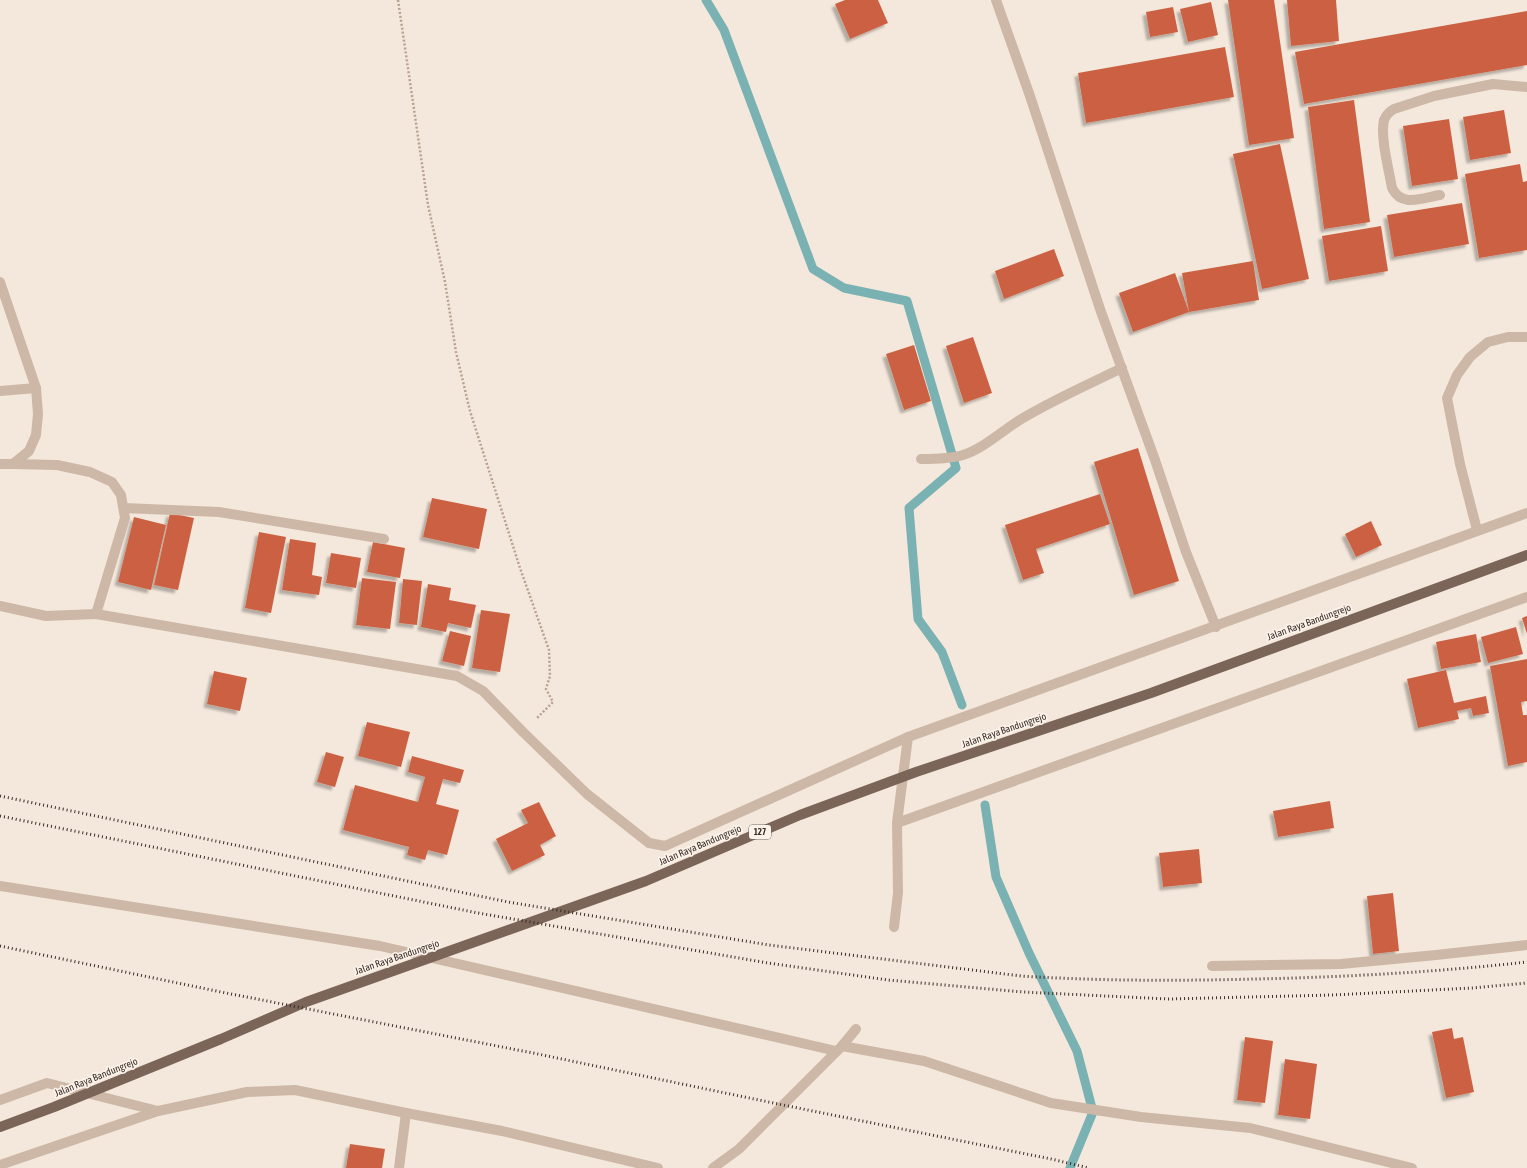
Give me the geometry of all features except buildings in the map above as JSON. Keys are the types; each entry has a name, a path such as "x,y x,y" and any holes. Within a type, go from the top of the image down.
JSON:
{"main road":[{"name":"Jalan Raya Bandungrejo","path":"0,1127 221,1039 306,1002 646,881 800,815 916,772 1151,693 1527,556"}],"street":[{"path":"996,0 1033,103 1100,309 1186,552 1216,627"},
{"path":"1440,195 1412,200 1402,200 1395,194 1392,188 1384,137 1384,121 1389,112 1434,96 1493,84 1527,87"},
{"path":"0,282 36,388 38,414 36,435 29,451 12,464"},
{"path":"1477,530 1460,464 1447,398 1457,375 1470,357 1488,342 1508,337 1527,337"},
{"path":"921,459 937,459 964,454 984,444 1022,419 1058,399 1122,368"},
{"path":"0,391 36,388"},
{"path":"0,464 57,464 90,472 112,482 121,494 125,518 96,614"},
{"path":"124,508 219,512 384,539"},
{"path":"0,606 46,616 96,614 457,676 483,691 523,732 592,798 649,843 665,846 908,737 1216,627 1477,530 1527,513"},
{"path":"897,823 1527,597"},
{"path":"894,927 898,893 897,823 908,737"},
{"path":"0,886 380,946 839,1048 924,1061 1051,1103 1101,1110 1141,1118 1250,1128 1412,1168"},
{"path":"1212,966 1341,964 1527,945"},
{"path":"713,1168 739,1149 856,1029"},
{"path":"0,1100 46,1083 158,1110"},
{"path":"0,1165 158,1110 247,1092 294,1090 406,1114 502,1131 658,1168"},
{"path":"398,1168 406,1114"}],"path":[{"path":"398,0 428,205 445,282 456,352 470,411 520,568 549,650 550,676 546,689 553,702 523,732"}],"waterway":[{"path":"706,0 724,30 813,269 844,288 907,301 956,468 909,508 918,619 942,652 962,705"},
{"path":"985,805 996,877 1029,953 1077,1051 1093,1112 1070,1168"}],"railway":[{"path":"0,796 508,902 769,945 1021,976 1138,980 1290,978 1426,971 1527,962"},
{"path":"0,816 478,913 768,963 888,980 1023,992 1168,999 1333,995 1472,988 1527,983"},
{"path":"0,946 221,992 533,1053 1089,1168"}]}
